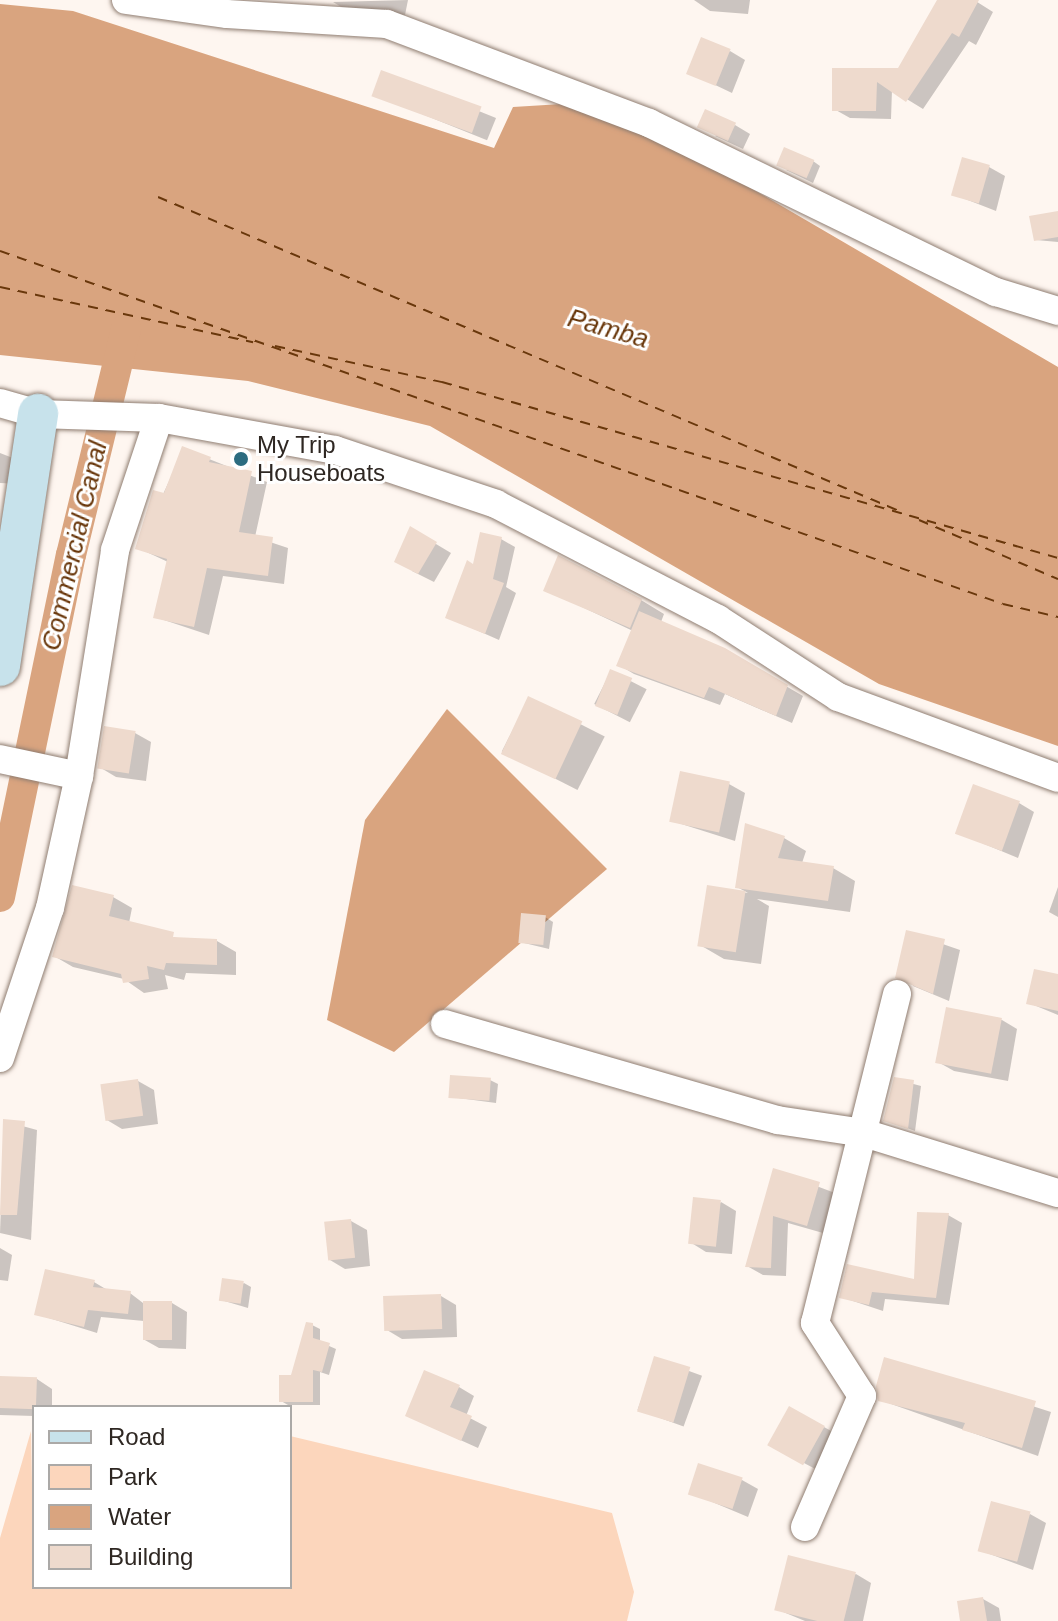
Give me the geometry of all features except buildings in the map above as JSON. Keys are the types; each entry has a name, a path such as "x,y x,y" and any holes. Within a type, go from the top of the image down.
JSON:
{"main road":[{"path":"0,666 50,414"}],"street":[{"path":"126,0 227,14 387,24 649,123 996,292 1058,311"},
{"path":"0,403 50,414 154,418 335,450 496,504 718,619 838,697 1058,778"},
{"path":"0,1058 50,908 79,776 115,550 154,418"},
{"path":"0,759 79,776"},
{"path":"805,1527 862,1396 815,1323 897,994"},
{"path":"445,1024 777,1120 864,1133 1058,1193"}],"green space":[{"path":"31,1431 32,1589 292,1589 292,1436 612,1513 634,1592 627,1621 0,1621 0,1538"}],"water":[{"name":"Pamba","path":"0,4 73,11 494,148 513,107 562,104 694,155 1058,367 1058,746 879,684 430,426 248,381 0,355"},
{"path":"447,709 607,869 394,1052 327,1020 365,820"}],"waterway":[{"name":"Commercial Canal","path":"0,897 71,555 126,329"}],"ferry route":[{"path":"158,197 899,511"},
{"path":"0,251 1003,604 1058,617"},
{"path":"0,287 253,342"},
{"path":"275,346 442,382 1058,558"},
{"path":"919,520 1058,579"}],"place":[{"name":"My Trip Houseboats","path":"241,459"}]}
